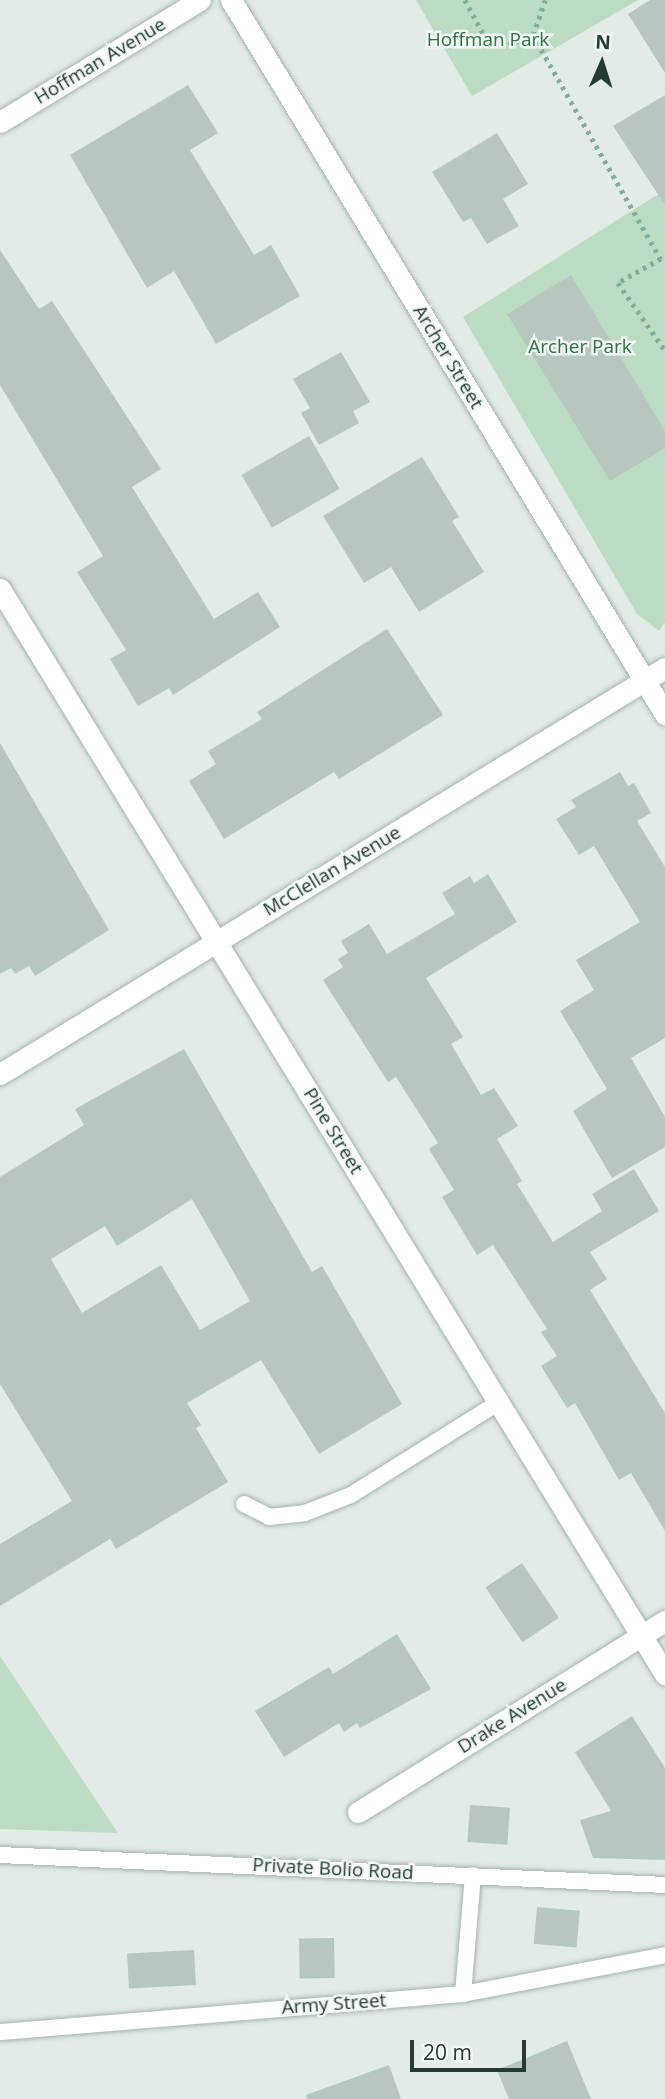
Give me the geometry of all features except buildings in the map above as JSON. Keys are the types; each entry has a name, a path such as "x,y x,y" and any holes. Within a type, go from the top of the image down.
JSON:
{"street":[{"name":"Hoffman Avenue","path":"0,122 200,0"},
{"name":"Archer Street","path":"231,0 665,714"},
{"name":"Pine Street","path":"0,589 665,1674"},
{"name":"McClellan Avenue","path":"0,1074 665,668"},
{"name":"Drake Avenue","path":"358,1812 665,1621"}],"lane":[{"path":"244,1504 269,1517 305,1513 351,1494 499,1402"},
{"name":"Private Bolio Road","path":"0,1855 665,1885"},
{"path":"463,1994 473,1875"},
{"name":"Army Street","path":"0,2032 463,1994 665,1955"}],"path":[{"path":"465,0 485,37 495,43 520,43 533,35 545,0"},
{"path":"533,35 661,259 618,284 665,350"}],"green space":[{"name":"Hoffman Park","path":"416,0 638,0 472,96"},
{"name":"Archer Park","path":"665,190 665,622 659,631 637,614 463,317"},
{"path":"0,1656 118,1833 0,1829"}]}
